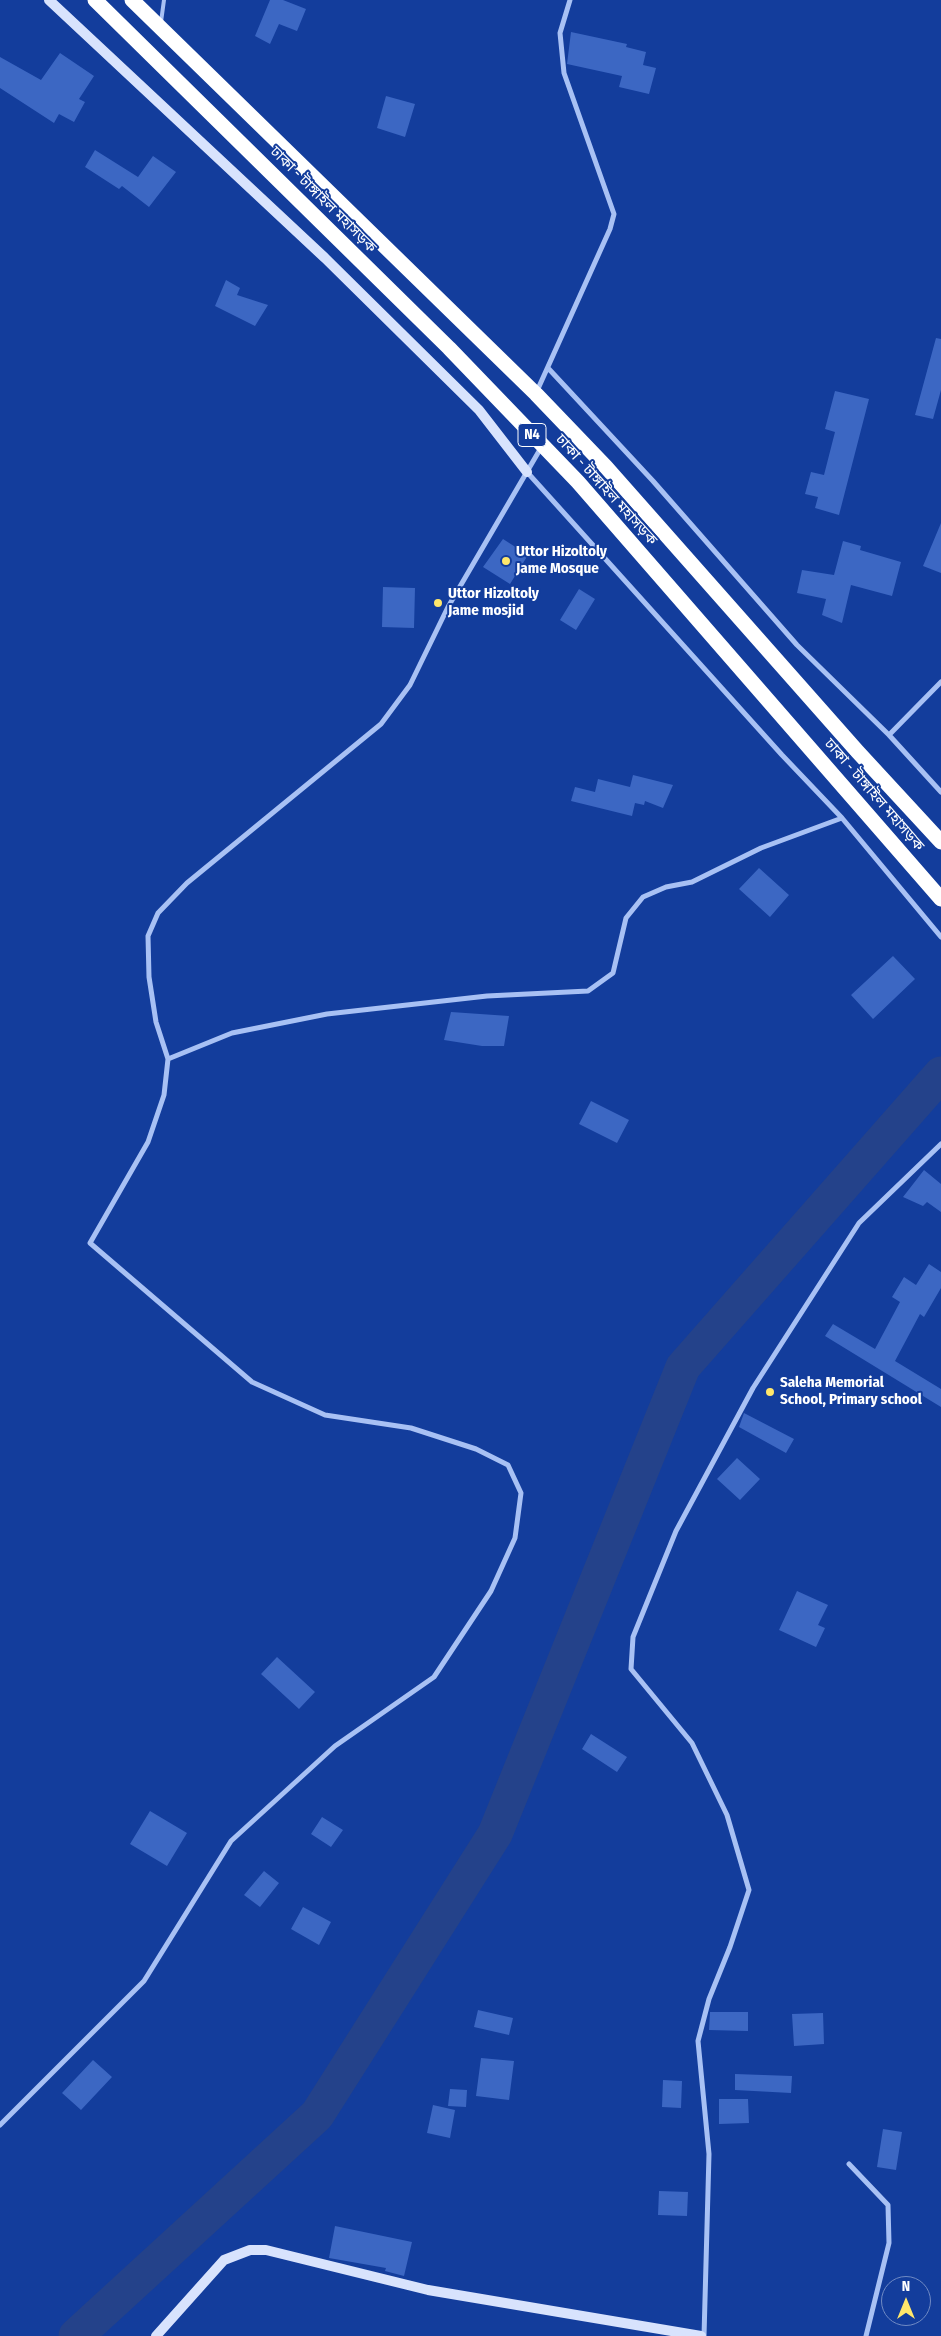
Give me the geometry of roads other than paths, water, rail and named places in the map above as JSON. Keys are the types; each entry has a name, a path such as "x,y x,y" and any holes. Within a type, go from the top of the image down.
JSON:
{"highway":[{"name":"ঢাকা - টাঙ্গাইল মহাসড়ক","path":"95,0 449,348 543,446 611,520 941,899"},
{"name":"ঢাকা - টাঙ্গাইল মহাসড়ক","path":"132,0 536,394 606,467 851,744 941,842"}],"main road":[{"path":"48,0 346,279 478,410 527,472"},
{"path":"156,2336 224,2260 250,2250 266,2250 428,2290 703,2336"}],"street":[{"path":"536,394 610,229 614,214 564,73 560,33 570,0"},
{"path":"548,368 653,481 798,645 889,736 941,792"},
{"path":"0,2126 144,1981 231,1841 335,1746 434,1677 491,1591 515,1538 521,1493 508,1465 476,1449 412,1428 325,1415 252,1382 90,1243 148,1142 164,1095 168,1059 156,1022 149,976 148,936 158,912 187,883 381,724 410,685 452,599 543,446"},
{"path":"527,472 782,755 842,818 941,937"},
{"path":"889,736 941,682"},
{"path":"168,1059 232,1033 327,1014 487,996 588,991 613,973 626,918 643,897 666,887 692,882 761,848 842,818"},
{"path":"703,2336 709,2154 698,2041 709,1999 730,1947 748,1890 727,1815 692,1743 631,1669 633,1637 676,1531 753,1388 860,1223 941,1144"},
{"path":"849,2164 888,2205 889,2243 866,2336"}],"lane":[{"path":"160,27 164,0"}],"waterway":[{"path":"76,2336 317,2115 495,1834 683,1367 941,1074"}],"place":[{"name":"Uttor Hizoltoly Jame Mosque","path":"506,561"},
{"name":"Uttor Hizoltoly Jame mosjid","path":"438,603"},
{"name":"Saleha Memorial School, Primary school","path":"770,1392"}]}
